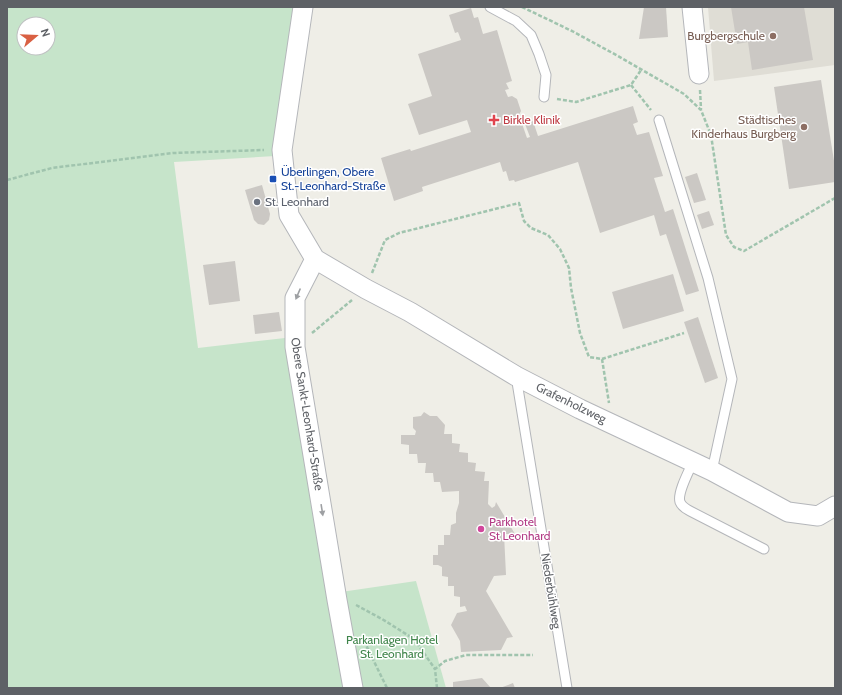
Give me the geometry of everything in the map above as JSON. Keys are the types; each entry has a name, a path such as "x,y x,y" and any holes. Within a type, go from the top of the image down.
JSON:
{"street":[{"path":"303,7 282,150 289,215 315,259"},
{"path":"692,7 698,74"},
{"name":"Grafenholzweg","path":"315,259 366,289 410,312 516,376 712,471 788,512 818,516 835,506"},
{"name":"Obere Sankt-Leonhard-Straße","path":"315,259 295,298 295,347 353,688"}],"lane":[{"path":"490,7 516,22 531,35 546,75 544,97"},
{"path":"659,120 708,278 732,379 712,471"},
{"name":"Niederbühlweg","path":"516,376 567,688"},
{"path":"692,462 680,494 680,502 682,505 690,511 764,548"}],"path":[{"path":"522,7 595,43 684,94 701,110 711,135 726,235 734,247 744,251 835,198"},
{"path":"544,97 576,102 631,85 641,70"},
{"path":"631,85 659,120"},
{"path":"7,180 52,168 173,153 282,150"},
{"path":"295,347 366,289 384,240 399,233 519,203 524,221 531,228 548,235 560,249 569,268 571,288 580,333 590,357 602,359 684,334"},
{"path":"602,359 611,423"},
{"path":"350,601 414,639 435,669 437,688"},
{"path":"435,669 445,661 466,655 533,655"}],"shaded area":[{"name":"Burgbergschule","path":"708,7 835,7 835,65 714,81"}],"green space":[{"path":"7,7 294,7 275,156 174,162 198,348 285,338 343,688 7,688"},
{"name":"Parkanlagen Hotel St. Leonhard","path":"416,581 446,688 358,688 341,592"}],"building":[{"path":"644,7 666,7 668,37 639,39"},
{"path":"731,7 804,7 813,60 752,70 748,42 737,44"},
{"name":"Birkle Klinik","path":"471,8 474,18 478,17 483,34 497,30 512,81 506,83 509,89 505,90 508,97 512,96 517,99 521,111 519,115 527,138 530,137 525,124 533,121 538,136 633,106 638,122 633,124 637,135 649,132 663,176 654,178 665,212 673,209 699,291 686,295 666,234 660,236 654,215 600,233 578,162 515,182 514,180 509,181 506,171 503,172 500,162 422,187 423,191 394,201 381,158 410,149 411,151 471,132 467,120 419,135 408,104 432,96 418,54 461,40 458,32 455,33 449,15"},
{"name":"Städtisches Kinderhaus Burgberg","path":"821,80 835,167 835,182 789,189 774,87"},
{"path":"697,173 706,200 694,203 685,177"},
{"name":"St. Leonhard","path":"262,185 270,214 269,220 264,225 258,224 254,220 245,190"},
{"path":"709,211 714,225 702,229 697,215"},
{"path":"235,261 240,301 209,305 203,265"},
{"path":"673,274 684,311 623,329 612,292"},
{"path":"279,312 282,331 255,334 253,315"},
{"path":"698,317 718,378 705,383 684,322"},
{"name":"Parkhotel St Leonhard","path":"424,412 430,416 437,416 445,425 444,434 452,434 452,443 460,444 459,452 468,453 468,462 476,463 475,471 485,472 484,481 489,481 488,504 492,508 495,506 496,502 515,534 504,534 506,575 494,576 486,591 513,637 507,638 501,650 461,652 460,641 451,625 457,613 467,611 465,606 460,607 460,597 454,596 454,586 448,586 448,577 442,576 442,567 433,565 433,555 438,555 438,545 444,545 444,535 450,535 451,525 456,523 459,491 442,492 440,482 434,482 433,473 425,473 426,463 418,463 417,454 409,454 409,445 401,444 401,435 415,435 416,431 413,428 413,417 421,416"},
{"path":"482,678 491,688 453,688 453,682"},
{"path":"513,683 515,688 500,688"}],"place":[{"name":"Burgbergschule","path":"773,36"},
{"name":"Birkle Klinik","path":"494,120"},
{"name":"Städtisches Kinderhaus Burgberg","path":"804,127"},
{"name":"Überlingen, Obere St.-Leonhard-Straße","path":"273,179"},
{"name":"St. Leonhard","path":"257,202"},
{"name":"Parkhotel St Leonhard","path":"481,529"}]}
